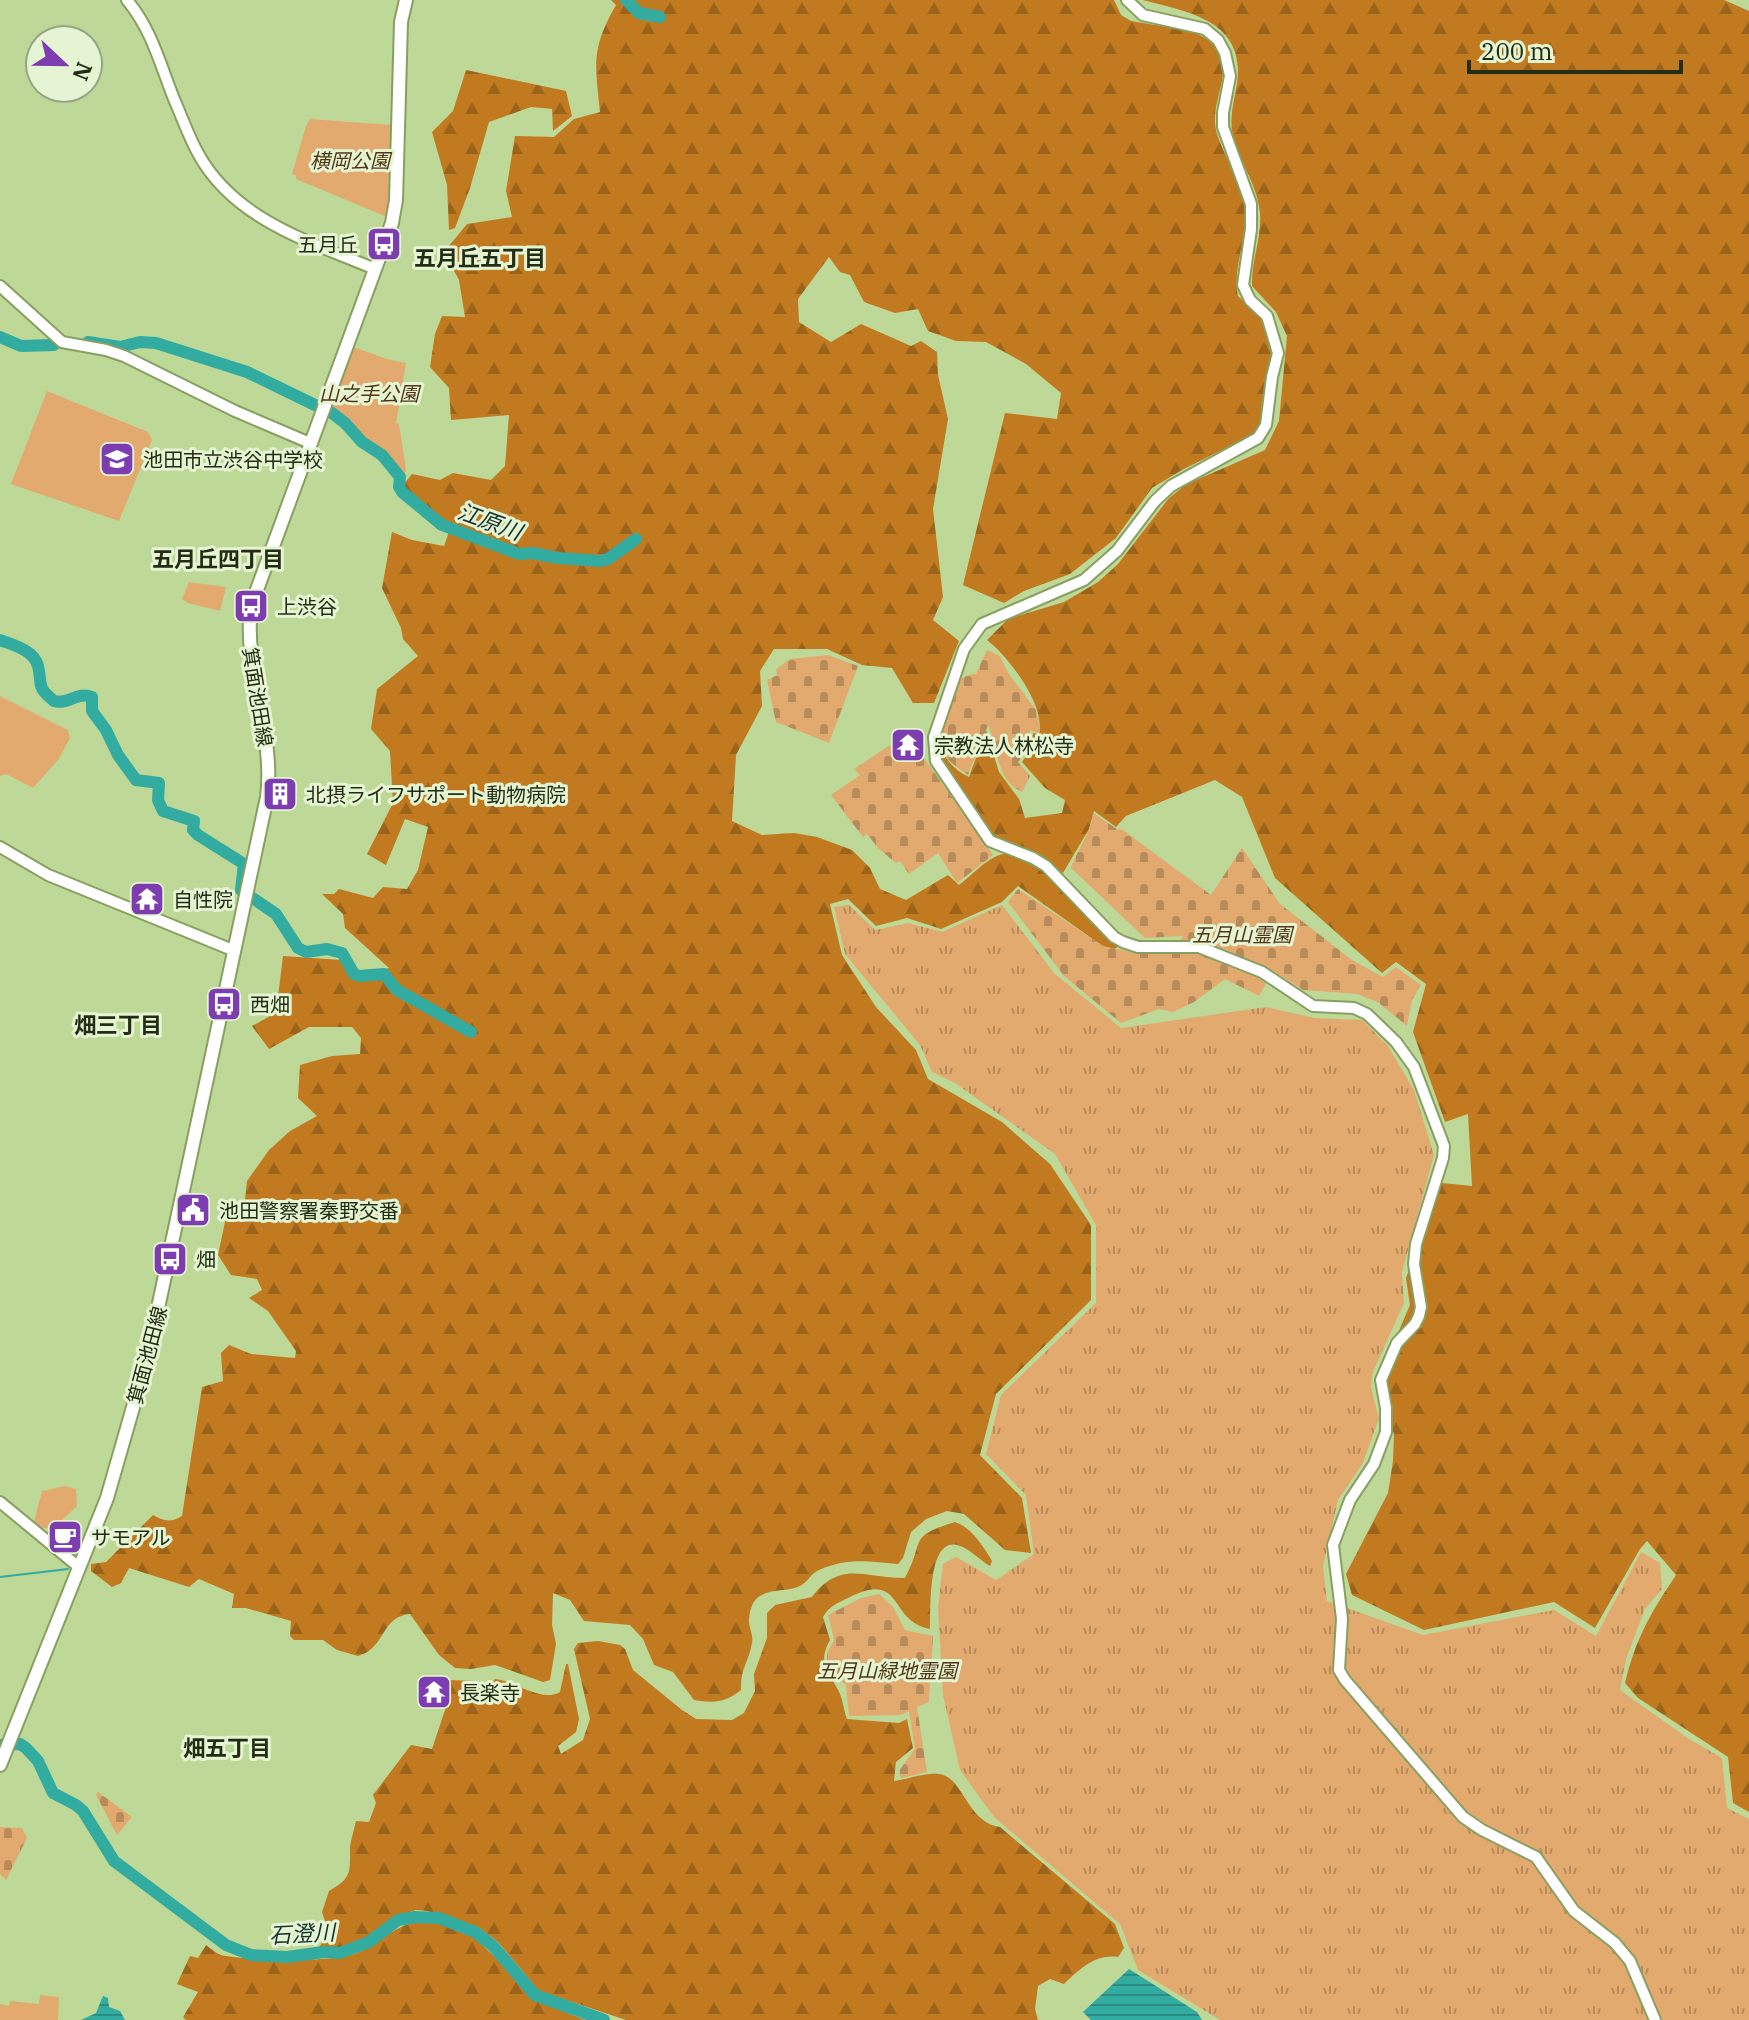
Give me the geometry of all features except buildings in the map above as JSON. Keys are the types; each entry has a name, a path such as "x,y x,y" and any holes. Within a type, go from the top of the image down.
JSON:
{"main road":[{"name":"箕面池田線","path":"2,1759 107,1498 151,1342 269,779 251,658 251,606 392,223 396,200 401,22 406,0"}],"street":[{"path":"127,0 153,38 174,99 199,155 217,181 244,206 272,225 375,269"},
{"path":"1127,0 1143,15 1205,29 1218,40 1230,66 1223,127 1251,204 1251,229 1243,285 1250,300 1267,316 1278,353 1266,425 1249,445 1188,474 1171,486 1155,501 1127,540 1084,580 982,624 964,649 939,717 933,748 936,761 990,841 1046,866 1114,937 1138,947 1199,947 1262,972 1313,1006 1354,1008 1367,1014 1396,1042 1414,1067 1444,1146 1443,1158 1416,1244 1414,1264 1421,1307 1419,1316 1397,1343 1381,1380 1386,1432 1374,1464 1350,1500 1333,1545 1342,1619 1339,1670 1463,1817 1536,1857 1574,1911 1623,1952 1639,1977 1655,2020"},
{"path":"0,286 62,342 124,356 235,411 310,443"},
{"path":"0,847 48,875 235,951"},
{"path":"0,1502 80,1568"}],"green space":[{"path":"611,0 1114,0 1121,15 1131,21 1192,31 1210,42 1220,53 1223,65 1216,105 1217,134 1241,190 1245,210 1237,274 1238,296 1264,321 1272,354 1266,376 1262,422 1254,434 1152,488 1116,538 1070,574 1024,591 1004,603 963,585 1005,413 1057,419 1061,393 1026,364 986,342 956,341 928,331 918,309 895,313 864,302 850,275 840,272 829,257 798,299 799,322 831,342 861,324 911,346 921,341 937,352 938,375 948,419 933,509 943,597 933,620 959,641 934,703 913,703 892,668 862,665 827,649 774,649 760,671 762,706 736,755 732,821 762,835 794,833 817,837 852,850 870,868 880,889 906,900 948,875 959,885 994,857 1012,855 1046,873 1120,945 1111,952 1018,886 1002,902 941,929 907,918 876,926 848,899 830,904 842,955 876,1007 916,1050 928,1079 1002,1122 1050,1164 1091,1225 1091,1300 996,1394 980,1455 1022,1498 1031,1553 1005,1550 964,1514 947,1511 926,1519 911,1532 898,1564 840,1563 816,1571 800,1586 761,1595 751,1608 751,1649 741,1690 724,1700 713,1702 694,1700 673,1672 654,1665 643,1639 630,1625 584,1621 570,1600 553,1593 552,1625 556,1644 550,1680 543,1682 495,1665 455,1668 439,1655 410,1614 396,1619 375,1645 358,1656 337,1650 323,1640 294,1640 290,1636 291,1621 246,1608 232,1608 234,1594 199,1579 189,1587 129,1568 121,1583 112,1587 91,1571 91,1564 106,1562 153,1515 167,1520 182,1516 202,1387 223,1381 221,1353 229,1345 251,1354 295,1358 296,1351 268,1311 249,1298 262,1290 257,1279 231,1275 218,1255 228,1208 244,1209 247,1181 269,1150 290,1131 317,1116 298,1098 300,1065 332,1056 360,1054 361,1038 352,1027 309,1027 269,1049 252,1026 276,1013 283,956 341,960 362,975 389,968 345,928 343,914 322,894 334,894 339,889 373,898 383,887 407,889 418,870 428,827 405,819 386,865 367,854 393,803 390,751 371,729 377,689 418,656 403,639 382,588 392,532 412,540 444,546 450,529 399,490 412,474 440,480 453,473 491,480 505,466 509,415 451,420 449,388 430,367 435,334 442,316 465,317 459,280 444,252 467,224 512,217 506,191 515,136 554,137 574,119 600,112 597,57 602,33 616,5"},
{"path":"1143,0 1724,0 1749,11 1749,1812 1733,1803 1728,1757 1638,1698 1625,1683 1645,1627 1676,1575 1647,1541 1595,1628 1554,1602 1424,1630 1352,1595 1346,1574 1388,1493 1394,1434 1375,1386 1410,1305 1406,1278 1442,1183 1472,1186 1468,1114 1445,1122 1413,1032 1426,984 1396,962 1382,973 1275,878 1242,797 1215,780 1126,816 1116,827 1094,811 1089,829 1063,873 992,837 942,763 937,744 940,736 948,761 969,777 986,730 999,772 1019,799 1025,818 1062,813 1065,800 1045,788 1022,762 1031,749 1033,733 1039,734 1040,723 1031,696 1015,670 987,640 1008,619 1064,602 1098,582 1118,564 1169,498 1187,484 1265,450 1279,421 1287,336 1276,312 1252,286 1260,213 1232,131 1238,70 1235,53 1218,28 1205,20"},
{"path":"466,70 566,91 572,116 553,131 552,109 531,107 489,122 470,188 455,228 449,230 447,185 432,132 453,111"},
{"name":"横岡公園","path":"310,119 392,125 387,217 296,179 296,175 292,174"},
{"name":"山之手公園","path":"353,347 406,363 396,423 399,424 406,469 401,485 401,477 393,464 361,441 329,410"},
{"path":"47,391 148,432 152,440 119,521 11,484"},
{"path":"189,582 226,587 220,611 182,599"},
{"path":"987,650 1000,656 1008,673 1036,710 1040,727 1038,733 1030,730 1030,749 1018,762 1030,776 1022,792 1002,771 988,725 968,775 949,760 941,748 944,725 959,681 976,674"},
{"path":"828,655 858,666 829,743 776,722 767,680 777,675 776,669 790,659"},
{"path":"0,696 68,730 70,738 58,760 33,788 6,774 0,776"},
{"path":"890,745 896,754 919,751 993,855 957,883 938,853 909,874 900,861 896,863 867,834 863,837 831,795 860,775 854,769"},
{"name":"五月山霊園","path":"1093,813 1123,830 1211,895 1242,848 1280,904 1352,960 1383,977 1396,967 1421,985 1412,1000 1407,1026 1379,1003 1358,994 1303,990 1273,971 1259,996 1225,979 1194,1002 1173,1012 1159,1009 1121,1023 1064,976 1008,902 1018,889 1103,946 1136,953 1174,952 1183,936 1145,938 1071,868 1090,828"},
{"path":"849,905 875,930 908,923 942,932 1002,905 1054,973 1121,1028 1266,1007 1315,1018 1362,1020 1388,1046 1414,1090 1434,1155 1402,1272 1404,1303 1372,1374 1371,1388 1379,1418 1363,1463 1338,1500 1323,1566 1327,1601 1423,1635 1554,1610 1596,1636 1641,1552 1660,1563 1662,1589 1645,1609 1626,1659 1620,1690 1689,1739 1722,1758 1727,1808 1749,1819 1749,2020 1220,2020 1138,1970 1120,1924 994,1817 960,1770 943,1695 938,1607 943,1564 956,1557 996,1580 1034,1554 1026,1495 986,1454 1001,1395 1096,1303 1096,1225 1055,1154 955,1083 932,1072 920,1045 845,954 834,907"},
{"path":"65,1486 76,1489 77,1506 57,1525 41,1529 34,1522 42,1491"},
{"path":"955,1522 976,1538 992,1561 990,1566 957,1545 947,1546 940,1553 931,1593 930,1629 907,1617 888,1593 879,1589 837,1603 823,1617 830,1640 824,1663 840,1694 847,1719 899,1723 907,1719 913,1748 896,1762 894,1781 928,1774 947,1777 980,1817 1000,1827 1115,1924 1124,1948 1118,1957 1095,1960 1064,1984 1050,1979 1038,1986 1035,2009 1038,2020 626,2020 539,1991 498,1942 478,1927 427,1911 416,1910 397,1917 368,1937 341,1949 319,1947 329,1933 322,1912 329,1891 348,1874 356,1821 369,1822 376,1803 373,1795 411,1745 432,1749 449,1698 449,1680 474,1681 478,1688 488,1687 495,1679 553,1695 560,1692 568,1664 579,1719 576,1732 558,1746 561,1754 583,1740 590,1719 574,1649 578,1643 598,1641 620,1645 625,1649 633,1670 696,1719 732,1720 744,1713 755,1691 754,1674 767,1638 767,1613 775,1605 812,1597 833,1578 844,1575 905,1578 923,1536"},
{"name":"五月山緑地霊園","path":"879,1594 893,1607 905,1630 933,1636 929,1702 917,1707 927,1772 901,1778 899,1771 915,1749 909,1711 901,1715 849,1716 846,1685 828,1671 827,1653 834,1640 828,1615 861,1598"},
{"path":"98,1792 132,1817 117,1835 96,1795"},
{"path":"0,1827 22,1828 27,1838 6,1880 0,1874"},
{"path":"422,1921 473,1936 533,1999 585,2020 186,2020 183,2017 198,1992 177,1984 190,1956 198,1958 206,1945 221,1955 234,1957 270,1960 329,1958 357,1953 404,1926"},
{"path":"40,1995 59,1997 58,2020 0,2020 0,2004 9,2006 10,2001 39,2004"}],"water":[{"path":"1129,1969 1197,2012 1202,2020 1091,2020 1083,2012"},
{"path":"103,1996 108,1998 109,2007 120,2011 125,2020 81,2020 96,2013"}],"waterway":[{"path":"626,0 639,13 660,17"},
{"name":"江原川","path":"0,337 21,346 54,345"},
{"name":"江原川","path":"88,342 120,347 140,342 156,343 247,372 315,405"},
{"name":"江原川","path":"328,410 362,442 382,455 400,477 402,492 442,525 519,554 558,558 601,561 636,539"},
{"path":"0,640 22,649 36,660 42,688 54,701 92,697 92,711 136,780 159,783 158,800 163,811 194,821 193,830 198,835 244,864 241,890 276,914 298,948 306,952 327,949 342,953 354,974 384,974 397,990 471,1032"},
{"path":"0,1577 68,1569"},
{"name":"石澄川","path":"0,1745 20,1744 26,1748 38,1761 53,1793 83,1811 114,1861 226,1945 251,1955 287,1957 340,1953 369,1942 398,1920 439,1918 475,1932 493,1946 535,1995 604,2020"}],"place":[{"name":"五月丘","path":"384,244"},
{"name":"池田市立渋谷中学校","path":"117,459"},
{"name":"上渋谷","path":"251,606"},
{"name":"宗教法人林松寺","path":"908,745"},
{"name":"北摂ライフサポート動物病院","path":"280,794"},
{"name":"自性院","path":"147,899"},
{"name":"西畑","path":"224,1004"},
{"name":"池田警察署秦野交番","path":"193,1210"},
{"name":"畑","path":"170,1259"},
{"name":"サモアル","path":"65,1537"},
{"name":"長楽寺","path":"434,1692"}],"district":[{"name":"五月丘五丁目","path":"480,257"},
{"name":"五月丘四丁目","path":"218,558"},
{"name":"畑三丁目","path":"118,1024"},
{"name":"畑五丁目","path":"227,1747"}]}
